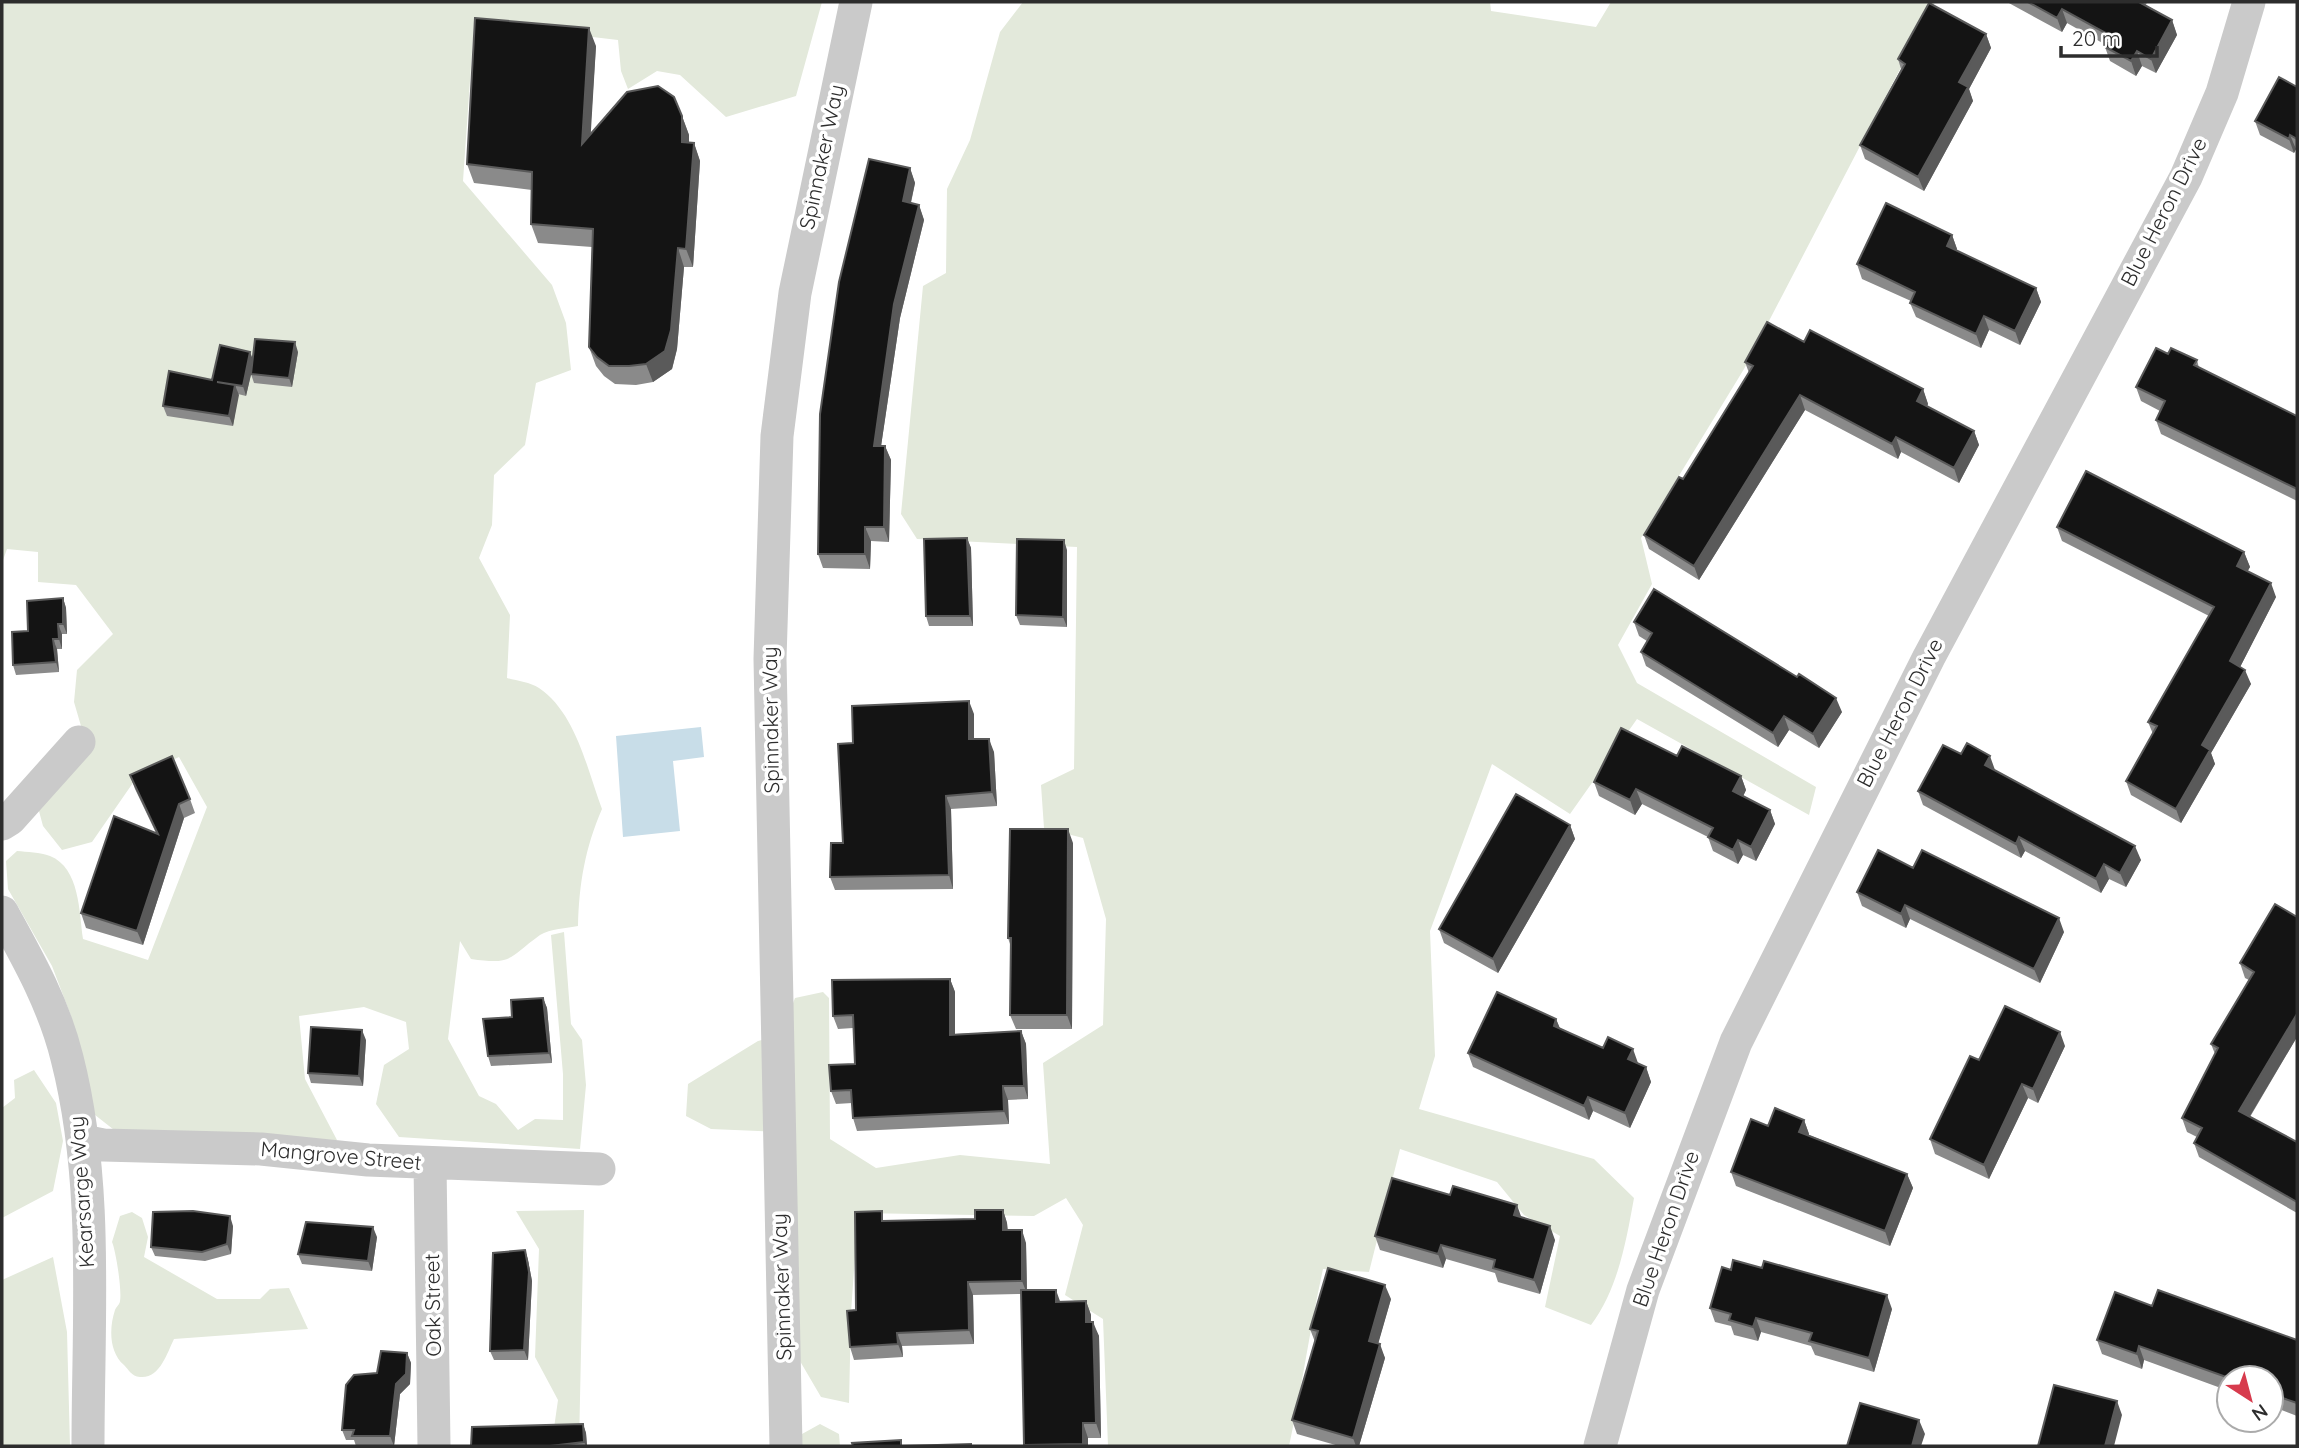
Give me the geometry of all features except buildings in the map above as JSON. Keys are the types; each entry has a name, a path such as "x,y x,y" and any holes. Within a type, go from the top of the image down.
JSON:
{"street":[{"name":"Spinnaker Way","path":"786,1446 769,659 777,449 794,293 856,2"},
{"name":"Blue Heron Drive","path":"1600,1446 1643,1290 1736,1042 1917,679 2186,177 2222,93 2249,2"},
{"path":"2,824 10,819 79,742"},
{"name":"Kearsarge Way","path":"2,912 43,988 67,1057 83,1141 88,1223 88,1446"},
{"name":"Mangrove Street","path":"83,1141 103,1145 261,1149 430,1164 599,1169"},
{"name":"Oak Street","path":"430,1164 426,1371 434,1446"}],"shaded area":[{"path":"2,2 822,2 796,96 726,117 680,75 657,71 628,89 621,71 618,40 474,23 463,181 552,285 566,323 571,370 536,383 525,445 494,475 492,525 479,558 510,615 507,678 539,688 562,712 579,743 602,809 584,866 578,926 544,933 510,958 503,960 471,959 460,941 448,1039 479,1096 496,1104 518,1130 535,1119 563,1120 563,1074 551,935 564,932 571,1024 582,1040 586,1085 580,1149 399,1137 376,1104 384,1065 409,1049 406,1022 364,1007 299,1016 305,1079 337,1140 123,1137 90,1111 71,1016 52,966 8,889 6,861 17,851 50,856 60,862 73,880 83,939 148,960 207,807 179,757 137,777 92,842 62,850 43,826 36,800 81,726 74,702 77,670 113,634 76,585 38,582 38,552 7,549 2,563"},
{"path":"1023,2 1490,2 1491,11 1596,27 1611,2 1935,2 1744,369 1641,538 1652,584 1618,645 1637,683 1816,787 1809,815 1637,719 1570,814 1492,764 1430,931 1435,1056 1419,1109 1594,1159 1634,1198 1624,1248 1608,1296 1591,1325 1545,1307 1560,1236 1524,1215 1497,1182 1400,1149 1369,1272 1323,1269 1289,1446 1108,1446 1103,1319 1065,1295 1083,1225 1066,1198 1034,1216 858,1213 851,1313 849,1403 821,1397 797,1356 782,1132 711,1129 686,1116 688,1084 758,1041 781,1035 795,998 823,992 829,998 830,1139 876,1168 960,1155 1050,1164 1043,1063 1103,1025 1106,919 1083,838 1044,828 1041,785 1074,769 1077,547 917,539 901,514 923,286 946,273 947,189 970,140 1000,32"},
{"path":"34,1070 56,1103 63,1141 53,1191 2,1218 2,1108 15,1098 14,1080"},
{"path":"584,1210 579,1446 554,1428 558,1400 535,1357 539,1249 516,1211"},
{"path":"132,1212 142,1218 148,1237 144,1257 217,1299 260,1299 270,1289 289,1288 308,1329 174,1339 158,1370 147,1377 132,1374 115,1353 111,1332 113,1317 120,1302 118,1271 112,1242 120,1216"},
{"path":"53,1257 67,1332 70,1446 2,1446 2,1280"},
{"path":"820,1424 839,1434 840,1446 802,1446 802,1434"}],"water":[{"path":"701,727 704,757 673,761 680,831 623,837 616,736"}]}
